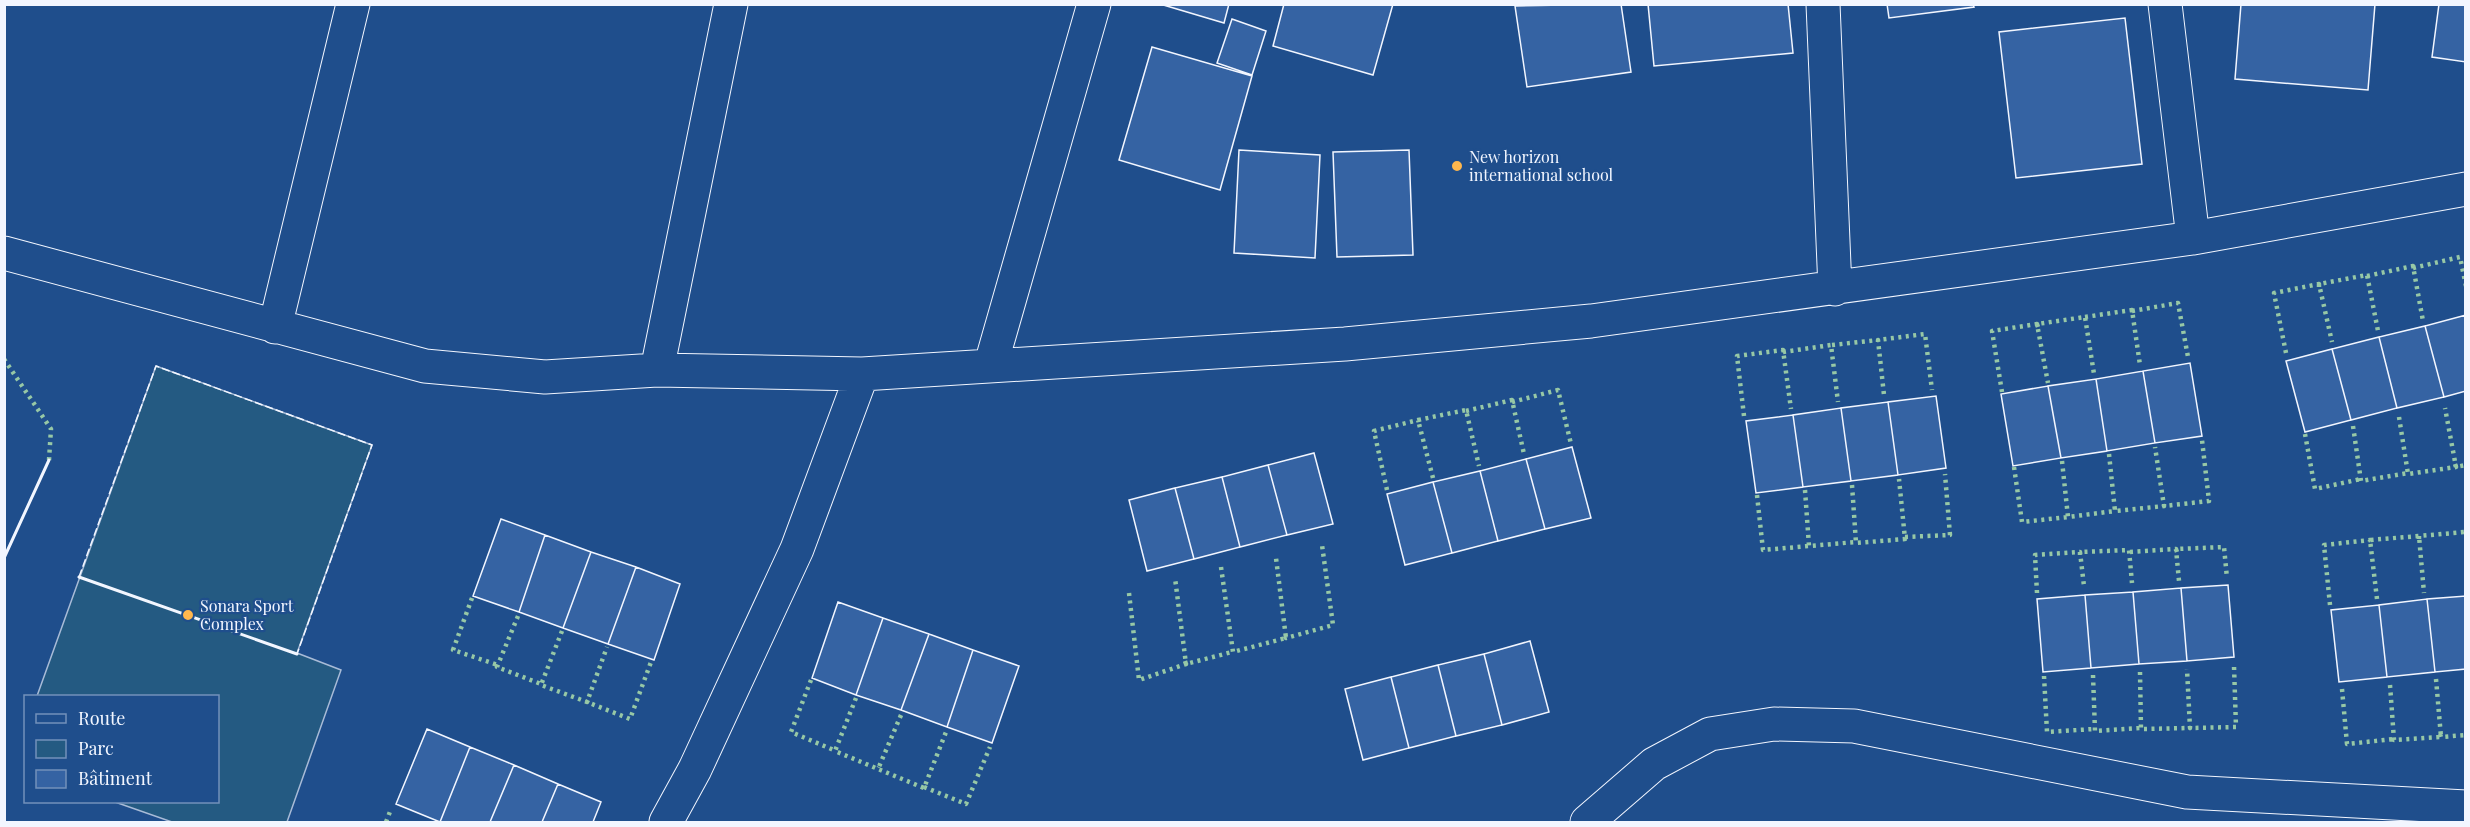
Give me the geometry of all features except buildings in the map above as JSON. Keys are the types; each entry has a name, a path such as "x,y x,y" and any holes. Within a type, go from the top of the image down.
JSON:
{"street":[{"path":"275,327 353,4"},
{"path":"657,370 731,4"},
{"path":"991,364 1094,4"},
{"path":"1823,4 1835,289"},
{"path":"2165,4 2193,238"},
{"path":"4,254 425,366 546,378 657,370 862,374 991,364 1345,344 1591,321 2193,238 2466,189"},
{"path":"666,822 695,769 797,549 862,374"},
{"path":"1587,822 1654,764 1710,734 1774,724 1854,726 1942,741 2187,792 2466,807"}],"green space":[{"name":"Sonara Sport Complex","path":"156,366 372,445 297,653 341,670 287,822 172,822 118,803 219,803 219,695 37,695"}],"hedge":[{"path":"2413,268 2460,257 2466,286"},
{"path":"2367,276 2413,266 2423,321"},
{"path":"2319,287 2319,284 2367,275 2378,331"},
{"path":"2286,353 2274,293 2319,284 2332,342"},
{"path":"2132,311 2178,303 2188,357"},
{"path":"2085,317 2132,310 2140,365"},
{"path":"2038,327 2037,324 2085,317 2094,374"},
{"path":"2002,392 1992,331 2037,324 2048,383"},
{"path":"1878,342 1878,340 1925,334 1932,390"},
{"path":"1832,345 1878,340 1884,395"},
{"path":"1783,352 1831,345 1838,402"},
{"path":"1744,416 1737,356 1783,350 1791,409"},
{"path":"4,359 51,429 49,460"},
{"path":"1512,402 1558,390 1571,444"},
{"path":"1466,411 1512,400 1524,454"},
{"path":"2399,417 2408,474 2456,467 2445,408"},
{"path":"1433,478 1418,420 1466,410 1479,466"},
{"path":"1387,490 1374,431 1418,420 1419,423"},
{"path":"2353,426 2361,481 2408,473"},
{"path":"2305,434 2315,489 2361,479"},
{"path":"2164,504 2164,506 2209,501 2202,440"},
{"path":"2109,454 2115,511 2164,506 2155,447"},
{"path":"2062,461 2068,517 2115,511 2115,509"},
{"path":"2455,464 2456,467 2466,465"},
{"path":"2014,467 2022,522 2068,517 2068,515"},
{"path":"1905,537 1950,535 1945,474"},
{"path":"1852,485 1856,543 1905,539 1899,479"},
{"path":"1805,490 1809,546 1856,542"},
{"path":"1757,495 1763,550 1809,546 1809,544"},
{"path":"2419,539 2419,536 2465,532 2466,534 2466,532"},
{"path":"2377,599 2370,540 2419,536 2424,593"},
{"path":"2330,605 2324,545 2370,540 2370,542"},
{"path":"1285,636 1286,638 1333,625 1322,545"},
{"path":"2177,552 2176,549 2224,547 2227,578"},
{"path":"2130,552 2176,549 2179,581"},
{"path":"2080,555 2080,552 2129,550 2132,583"},
{"path":"2037,593 2035,555 2080,552 2084,586"},
{"path":"1221,567 1233,652 1286,638 1276,558"},
{"path":"1129,593 1139,680 1186,664 1175,578"},
{"path":"472,598 453,650 498,665"},
{"path":"518,616 497,667 541,684"},
{"path":"562,631 541,685 587,702 607,647"},
{"path":"1185,661 1186,664 1232,652"},
{"path":"588,700 587,702 630,719 651,662"},
{"path":"2190,726 2190,728 2236,727 2234,666"},
{"path":"2140,672 2141,729 2190,728 2187,669"},
{"path":"2093,675 2095,731 2141,728"},
{"path":"2044,676 2047,732 2094,729"},
{"path":"2390,685 2394,740 2441,737 2436,679"},
{"path":"811,680 791,732 836,751"},
{"path":"2342,689 2347,744 2394,739"},
{"path":"856,698 835,751 878,769 879,767"},
{"path":"901,715 878,769 924,788 946,732"},
{"path":"2440,734 2441,737 2466,735"},
{"path":"924,787 966,804 990,747"},
{"path":"386,822 391,809"}],"fence":[{"path":"79,577 156,366 372,445 297,654"}],"wall":[{"path":"4,558 49,460"},
{"path":"79,577 297,654"}],"place":[{"name":"New horizon international school","path":"1457,166"},
{"name":"Sonara Sport Complex","path":"188,615"}]}
